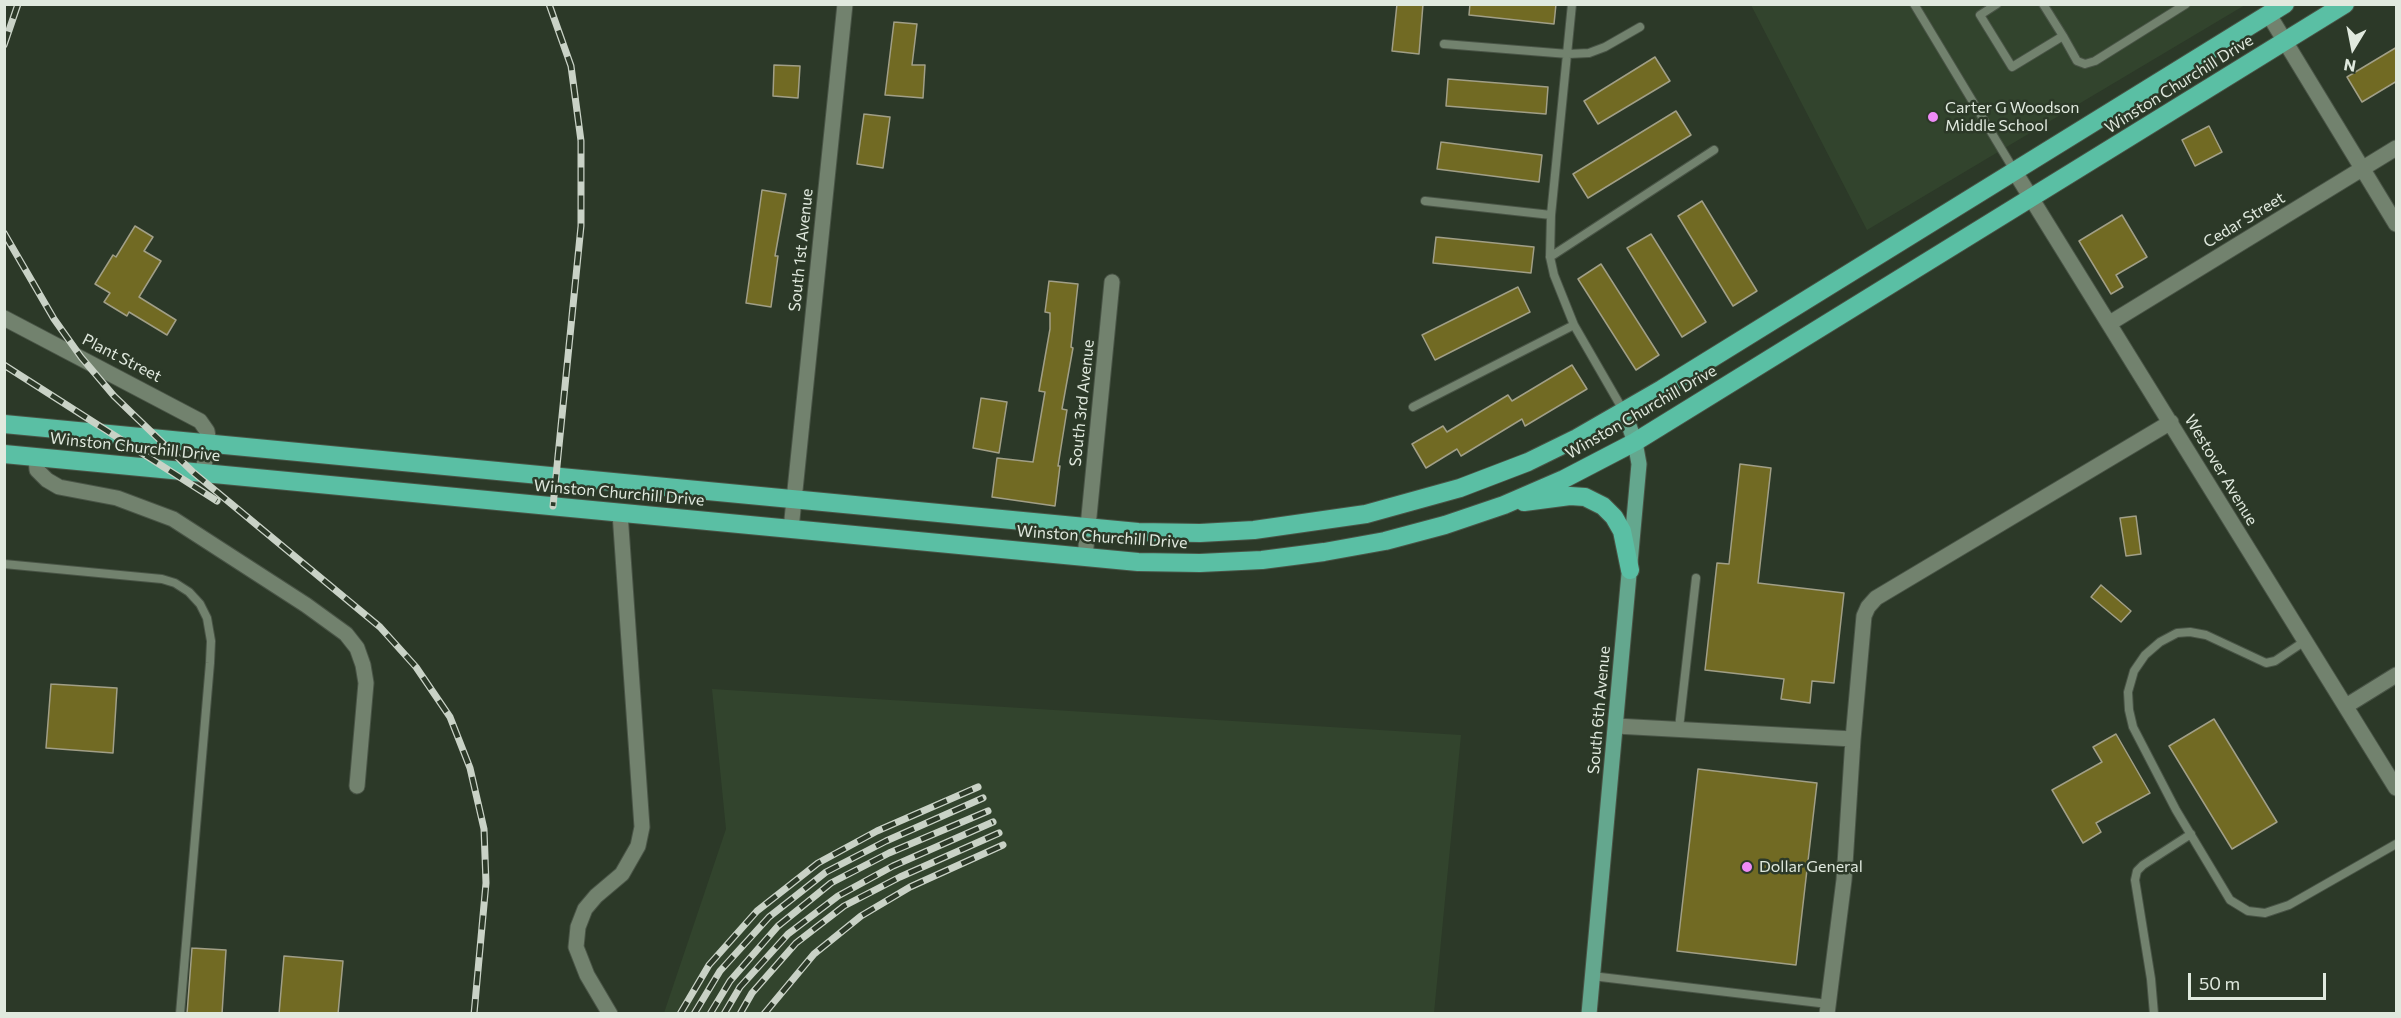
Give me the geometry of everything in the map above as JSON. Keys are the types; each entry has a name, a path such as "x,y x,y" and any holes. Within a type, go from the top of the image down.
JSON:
{"highway":[{"name":"Winston Churchill Drive","path":"4,424 1138,532 1200,533 1254,530 1366,514 1460,488 1528,462 1577,438 2015,172 2285,4"},
{"name":"Winston Churchill Drive","path":"4,454 1138,562 1200,563 1262,560 1314,554 1385,541 1446,525 1504,505 1564,479 1635,442 2345,4"},
{"path":"1504,505 1570,496 1594,500 1614,517 1622,531 1630,570"}],"main road":[{"name":"South 6th Avenue","path":"1589,1014 1639,464 1635,442 1624,411"}],"street":[{"name":"South 1st Avenue","path":"791,529 844,4"},
{"path":"2269,15 2397,224"},
{"name":"Cedar Street","path":"2110,323 2397,148"},
{"name":"Westover Avenue","path":"2015,172 2397,788"},
{"name":"South 3rd Avenue","path":"1084,557 1113,282"},
{"name":"Plant Street","path":"4,318 195,416 207,431 209,443"},
{"path":"1827,1009 1844,880 1853,739 1864,616 1868,607 1876,598 2171,422"},
{"path":"202,474 209,443"},
{"path":"36,457 37,470 59,487 117,498 173,519 306,605 346,634 357,648 366,683 357,786"},
{"path":"609,1014 587,975 576,947 578,927 585,909 622,874 638,846 642,827 620,513"},
{"path":"2346,706 2397,675"},
{"path":"1616,726 1853,739"}],"lane":[{"path":"1572,4 1551,215 1550,257 1554,274 1575,324 1624,411"},
{"path":"1997,4 1980,15 2012,67 2063,36"},
{"path":"2043,4 2077,61 2085,64 2095,61 2186,4"},
{"path":"1915,5 2015,172"},
{"path":"1444,44 1568,54 1589,52 1605,47 1640,27"},
{"path":"1550,257 1714,150"},
{"path":"1425,201 1551,215"},
{"path":"1413,407 1575,324"},
{"path":"4,564 162,579 175,583 189,592 200,604 207,618 210,663 180,1014"},
{"path":"1679,728 1696,578"},
{"path":"2305,641 2275,661 2266,663 2206,636 2190,632 2177,633 2160,642 2145,655 2134,671 2128,692 2128,710 2133,727 2230,900 2248,911 2265,913 2289,905 2397,844"},
{"path":"2154,1014 2151,979 2135,880 2137,872 2144,865 2191,834"},
{"path":"1592,976 1827,1009"}],"shaded area":[{"name":"Carter G Woodson Middle School","path":"1751,5 2245,5 1867,230"},
{"path":"712,689 1461,735 1434,1013 664,1013 726,829"}],"building":[{"path":"1397,4 1423,4 1419,54 1392,51"},
{"path":"1470,4 1556,4 1554,24 1469,15"},
{"path":"894,22 917,24 912,65 925,65 923,98 885,95"},
{"path":"2397,47 2397,81 2362,102 2347,77"},
{"path":"1655,57 1670,81 1598,124 1584,101"},
{"path":"774,65 800,66 798,98 773,96"},
{"path":"1448,79 1548,87 1546,114 1446,106"},
{"path":"1676,111 1691,135 1588,198 1573,174"},
{"path":"864,114 890,117 883,168 857,164"},
{"path":"2209,126 2222,152 2195,166 2182,140"},
{"path":"1441,142 1542,155 1539,182 1437,169"},
{"path":"762,190 786,194 775,256 778,256 771,307 746,303"},
{"path":"1702,201 1757,291 1733,306 1678,216"},
{"path":"2122,215 2147,257 2116,275 2123,287 2111,294 2079,241"},
{"path":"135,226 153,237 144,251 161,261 139,297 176,320 167,335 129,312 127,316 104,302 110,293 95,284 113,255 116,257"},
{"path":"1651,234 1706,322 1682,337 1627,248"},
{"path":"1436,237 1534,247 1531,273 1433,263"},
{"path":"1601,264 1659,355 1636,370 1578,279"},
{"path":"1049,281 1078,284 1071,347 1073,348 1062,409 1067,410 1058,466 1060,466 1055,506 992,497 997,458 1033,462 1045,392 1039,391 1050,329 1050,313 1045,312"},
{"path":"1518,287 1530,312 1435,360 1422,335"},
{"path":"1572,365 1587,389 1525,426 1522,419 1461,456 1457,449 1426,468 1412,444 1443,426 1447,432 1508,395 1512,401"},
{"path":"981,398 1007,402 999,453 973,448"},
{"path":"1740,464 1771,468 1758,583 1844,593 1834,683 1812,681 1810,703 1781,699 1784,679 1705,670 1717,563 1729,564"},
{"path":"2136,516 2141,554 2126,556 2120,518"},
{"path":"2101,585 2131,611 2121,622 2091,597"},
{"path":"51,684 117,688 113,753 46,748"},
{"path":"2214,719 2277,822 2232,849 2169,746"},
{"path":"2116,734 2150,793 2096,823 2101,832 2083,843 2052,790 2102,762 2093,747"},
{"name":"Dollar General","path":"1698,769 1817,783 1796,965 1677,951"},
{"path":"192,948 226,950 222,1014 187,1014"},
{"path":"284,956 343,961 338,1014 279,1014"}],"railway":[{"path":"4,45 18,4"},
{"path":"549,4 571,66 581,141 581,226 553,506"},
{"path":"4,233 54,319 81,357 114,396 194,473 380,627 416,667 450,717 470,768 484,829 486,883 474,1014"},
{"path":"4,365 217,501"},
{"path":"680,1014 709,965 757,911 818,863 877,831 978,787"},
{"path":"694,1014 720,971 769,917 826,872 886,841 983,798"},
{"path":"710,1014 730,981 778,926 831,883 889,853 988,811"},
{"path":"724,1014 740,987 788,934 838,896 893,866 993,822"},
{"path":"740,1014 752,993 796,943 844,906 900,877 999,833"},
{"path":"764,1014 814,954 861,916 910,887 1003,845"}],"place":[{"name":"Carter G Woodson Middle School","path":"1933,117"},
{"name":"Dollar General","path":"1747,867"}]}
